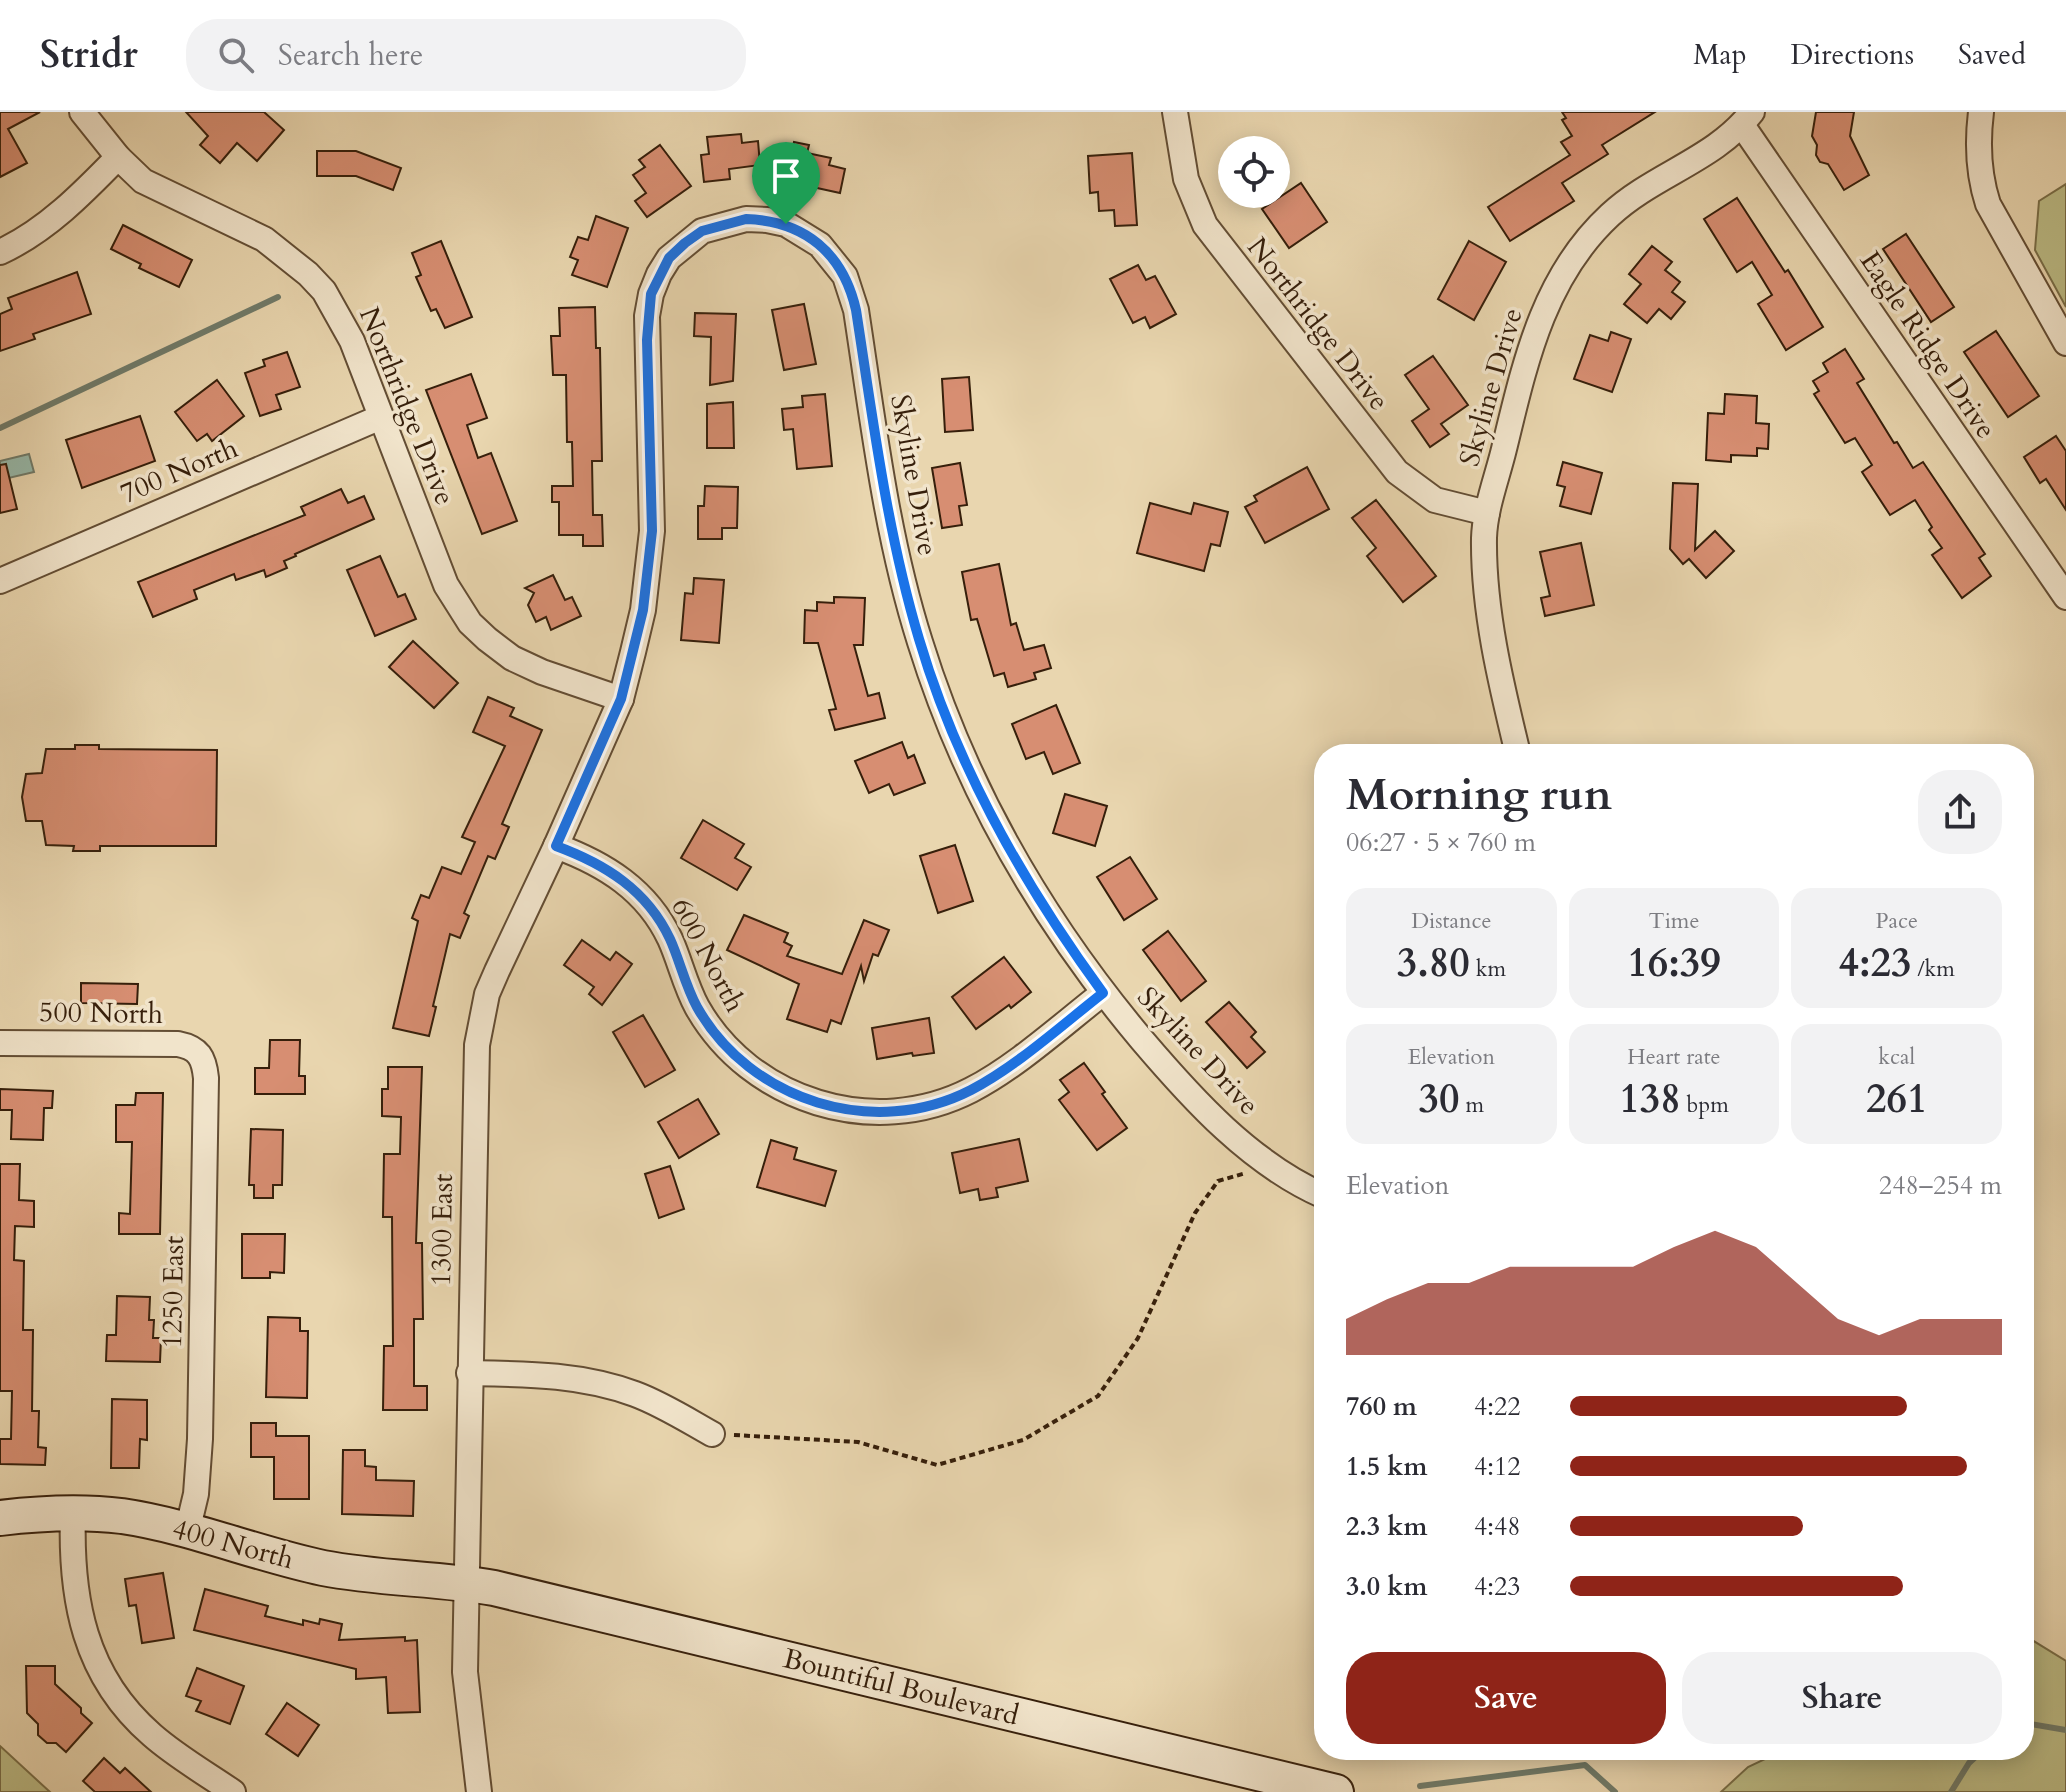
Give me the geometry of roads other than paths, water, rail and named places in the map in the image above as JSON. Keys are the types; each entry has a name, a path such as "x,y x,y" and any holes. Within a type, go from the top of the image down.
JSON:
{"main road":[{"name":"400 North","path":"0,1518 73,1512 137,1519 333,1570 466,1583"},
{"name":"Bountiful Boulevard","path":"466,1583 1336,1792"}],"street":[{"name":"Northridge Drive","path":"82,112 118,157 143,181 264,239 324,291 346,327 442,575 456,605 470,623 512,658 542,672 621,699"},
{"name":"Northridge Drive","path":"1175,112 1182,161 1191,195 1205,225 1231,261 1397,472 1435,500 1487,513"},
{"path":"1981,112 1980,179 1988,204 2066,343"},
{"name":"Skyline Drive","path":"1516,744 1493,638 1485,554 1487,513 1533,337 1565,268 1610,215 1637,194 1721,144 1747,118"},
{"name":"Eagle Ridge Drive","path":"1747,118 2066,597"},
{"path":"0,252 20,242 56,216 118,157"},
{"name":"Skyline Drive","path":"621,699 643,610 652,531 647,340 651,294 669,258 702,231 746,219 786,224 820,245 834,259 852,292 884,491 919,641 971,778 1015,861 1068,945 1167,1070 1217,1120 1270,1166 1314,1191"},
{"name":"700 North","path":"0,581 381,417"},
{"name":"1300 East","path":"479,1792 465,1672 477,1045 487,994 621,699"},
{"name":"600 North","path":"556,846 607,868 643,899 670,940 697,1007 723,1044 760,1076 810,1102 837,1109 891,1112 946,1101 992,1078 1103,993"},
{"name":"500 North","path":"0,1043 168,1044 189,1046 200,1053"},
{"name":"1250 East","path":"187,1532 196,1494 200,1439 206,1078 200,1053"},
{"path":"469,1373 548,1375 607,1385 667,1409 712,1434"},
{"path":"73,1512 73,1566 79,1613 103,1676 117,1698 154,1737 233,1792"}],"waterway":[{"path":"0,428 278,297"},
{"path":"2034,1725 2066,1730"},
{"path":"1951,1792 1972,1760"},
{"path":"1420,1786 1585,1765 1615,1792"}]}
